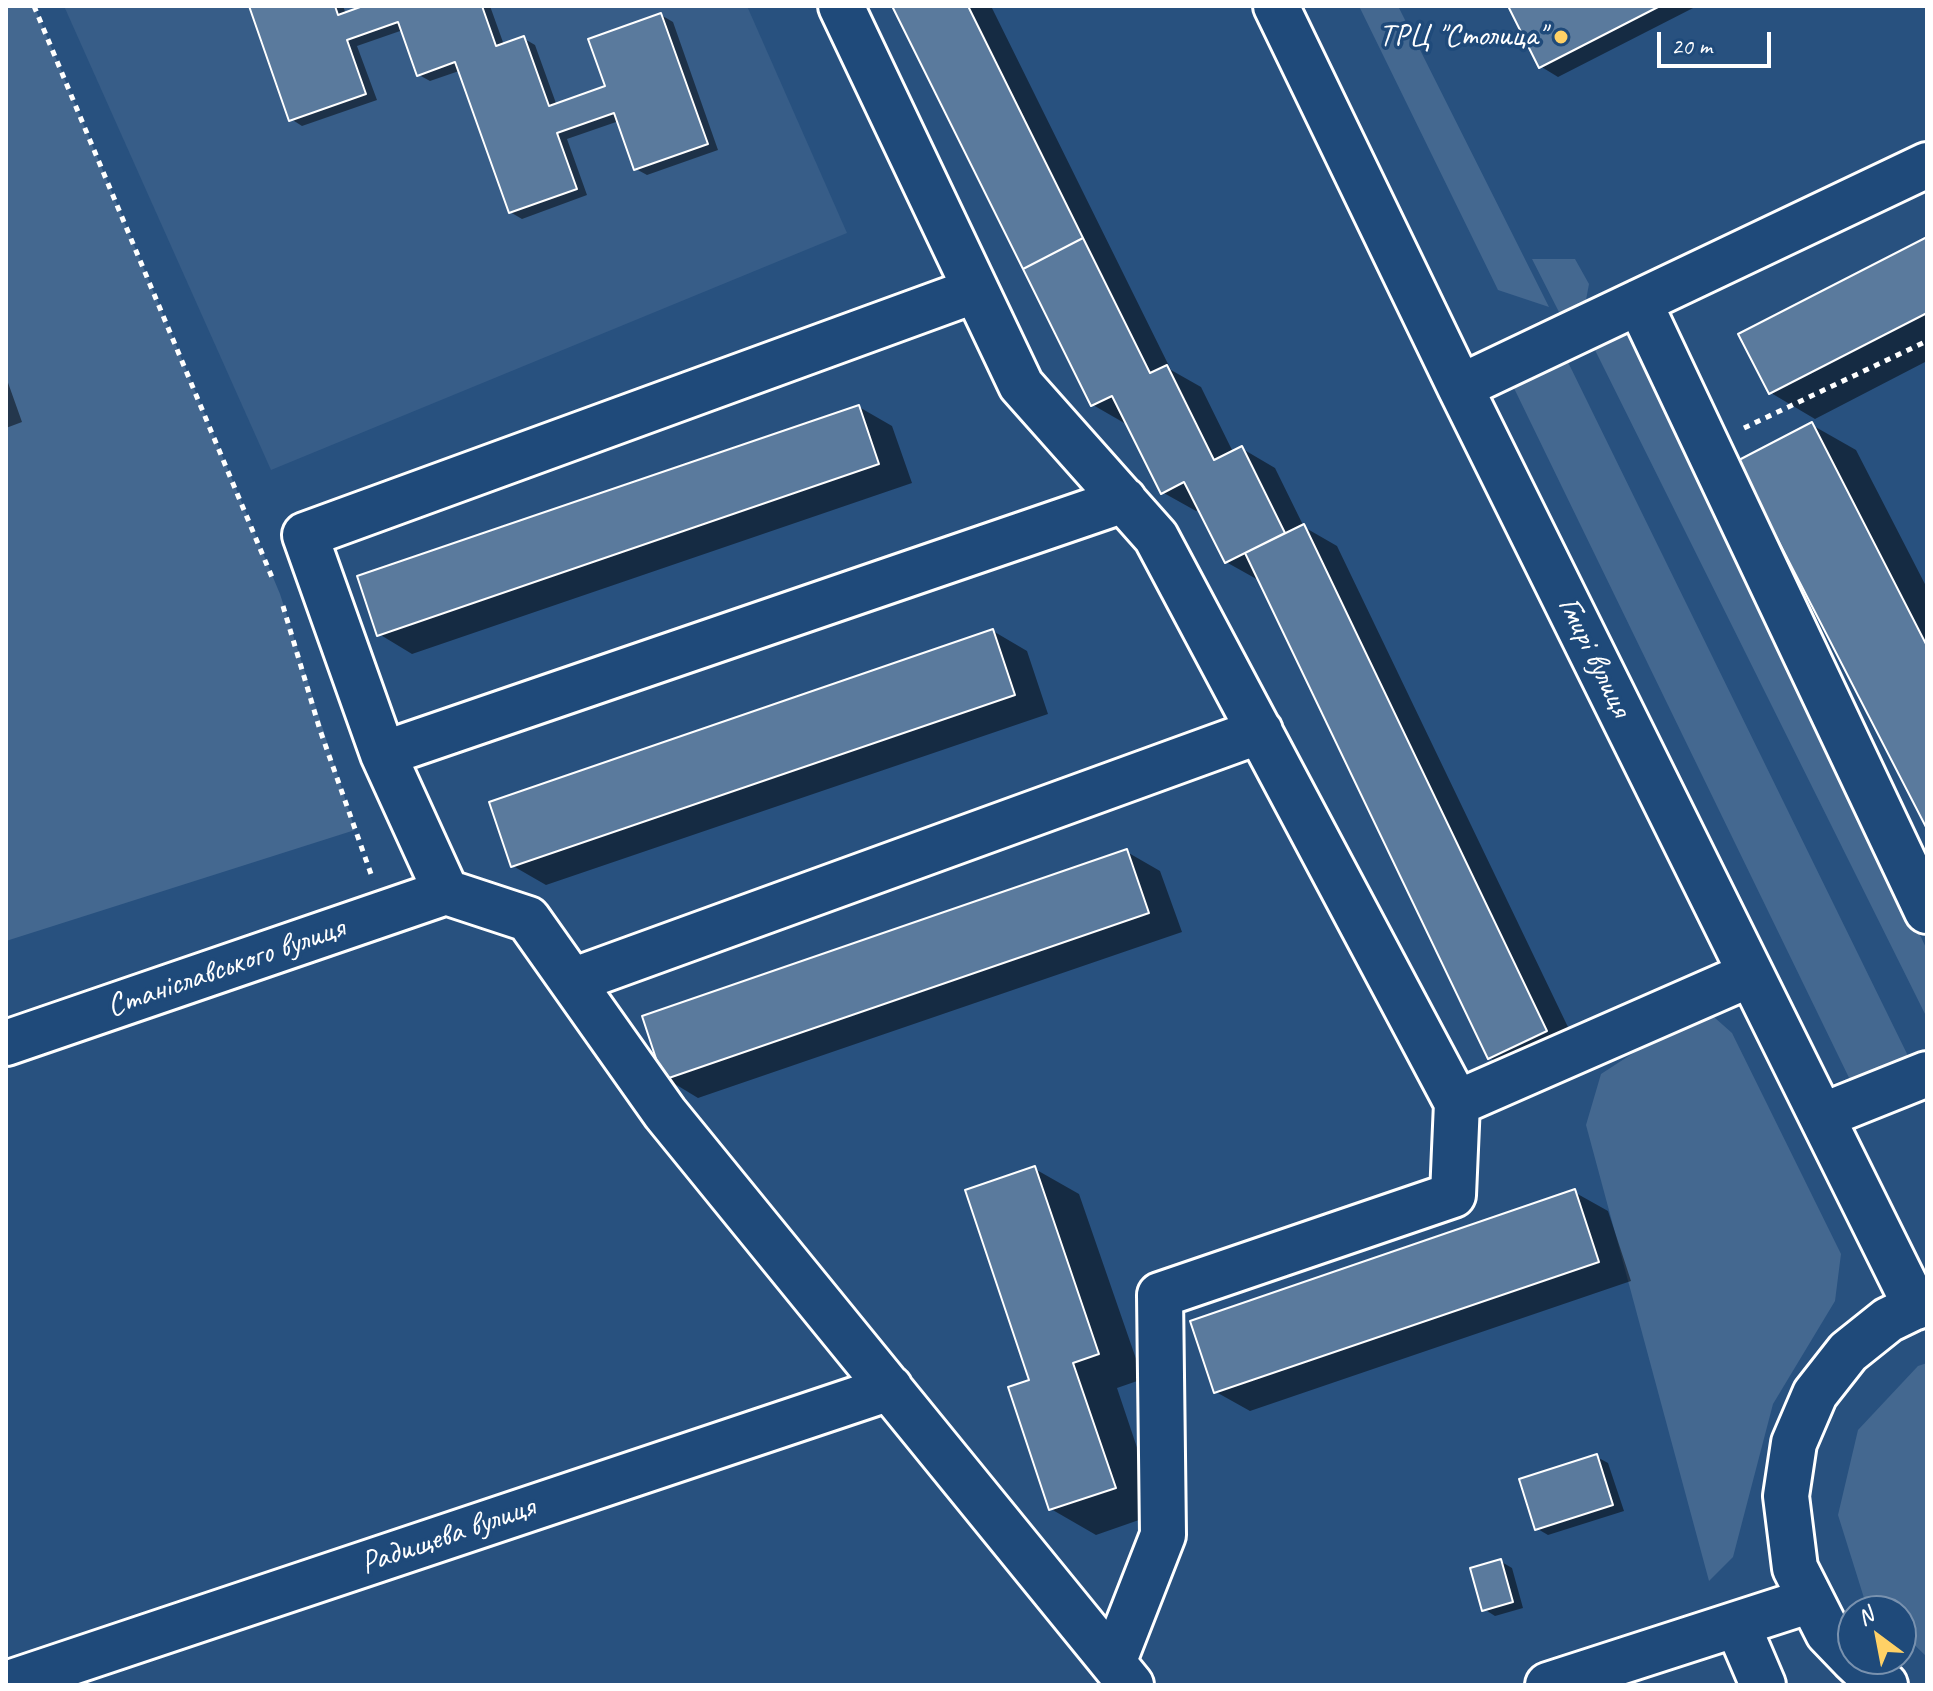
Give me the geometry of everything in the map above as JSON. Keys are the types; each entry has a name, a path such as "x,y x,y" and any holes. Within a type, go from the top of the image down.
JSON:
{"street":[{"path":"841,6 1021,385 1156,537 1457,1103 1453,1195 1160,1295 1163,1535 1122,1674"},
{"name":"Гмирі вулиця","path":"1276,6 1460,387 1751,974 1921,1304"},
{"path":"1460,387 1927,165"},
{"path":"976,290 305,535 383,754 446,892 528,919 665,1113 1122,1674"},
{"path":"1639,302 1927,911"},
{"path":"383,754 1124,500"},
{"path":"572,981 1260,731"},
{"name":"Станіславського вулиця","path":"6,1043 446,892"},
{"path":"1457,1103 1751,974"},
{"path":"1822,1116 1927,1074"},
{"path":"1837,1642 1828,1633 1795,1568 1786,1496 1794,1443 1815,1394 1848,1352 1888,1320 1921,1304"},
{"name":"Радищева вулиця","path":"6,1684 890,1388"},
{"path":"1548,1685 1592,1678 1811,1600"},
{"path":"1737,1624 1763,1685"}],"path":[{"path":"34,6 280,594 320,730 370,873 385,877"},
{"path":"1707,445 1927,341"}],"shaded area":[{"path":"6,6 34,6 280,594 355,830 6,941"},
{"path":"64,6 747,6 847,233 271,470"},
{"path":"1359,6 1398,6 1549,307 1498,290"},
{"path":"1532,259 1575,259 1589,284 1586,300 1560,314"},
{"path":"1636,320 1927,950 1927,1018 1591,342"},
{"path":"1564,354 1911,1062 1854,1088 1511,382"},
{"path":"1714,1017 1732,1033 1841,1254 1835,1301 1773,1404 1733,1557 1709,1581 1586,1125 1601,1074 1678,1024"},
{"path":"1927,1363 1927,1657 1917,1647 1917,1595 1863,1595 1838,1515 1858,1430 1918,1366"}],"building":[{"path":"249,6 335,6 338,15 363,6 482,6 496,46 524,36 549,106 605,86 588,39 661,13 708,144 634,170 614,113 557,133 577,189 509,213 455,62 417,76 398,22 347,40 366,94 289,121"},
{"path":"892,6 968,6 1083,238 1023,269"},
{"name":"ТРЦ \"Столица\"","path":"1508,6 1660,6 1539,68"},
{"path":"1927,237 1927,313 1769,394 1738,334"},
{"path":"1083,238 1150,373 1167,365 1214,460 1242,446 1285,533 1225,563 1184,482 1161,494 1112,396 1091,406 1023,269"},
{"path":"859,405 879,464 377,636 357,576"},
{"path":"1812,422 1927,646 1927,829 1737,461"},
{"path":"1304,524 1547,1031 1488,1059 1245,553"},
{"path":"993,629 1015,695 511,867 489,802"},
{"path":"1127,849 1149,913 663,1080 642,1016"},
{"path":"1035,1166 1099,1354 1073,1363 1116,1488 1049,1510 1008,1387 1029,1380 965,1190"},
{"path":"1575,1189 1599,1262 1214,1393 1190,1321"},
{"path":"1597,1454 1613,1505 1535,1530 1519,1479"},
{"path":"1501,1559 1513,1602 1482,1611 1470,1568"}],"place":[{"name":"ТРЦ \"Столица\"","path":"1561,37"}]}
